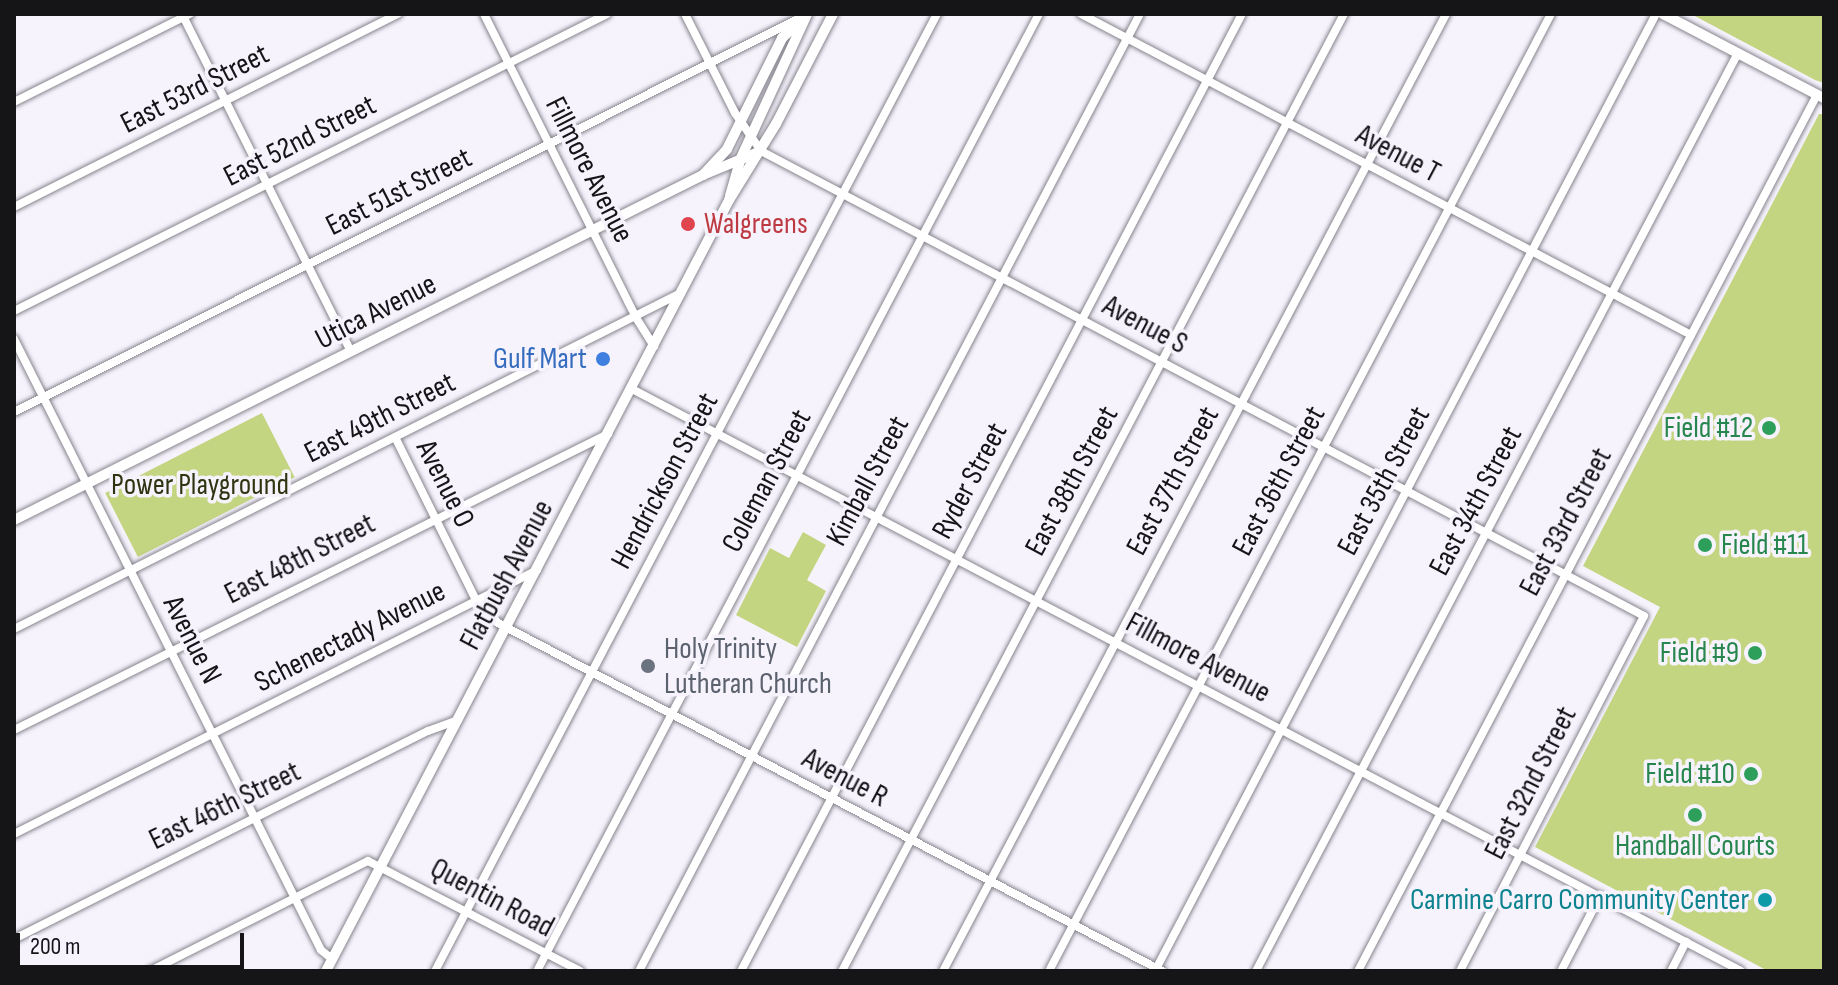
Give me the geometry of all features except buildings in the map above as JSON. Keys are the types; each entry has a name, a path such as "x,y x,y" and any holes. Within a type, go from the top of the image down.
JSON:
{"main road":[{"name":"Flatbush Avenue","path":"326,971 729,200 761,151 833,14"},
{"path":"1663,14 1821,96"},
{"name":"Flatbush Avenue","path":"729,200 740,160 806,15"},
{"path":"703,175 727,149 782,38 806,15"},
{"name":"Utica Avenue","path":"14,520 703,175 761,151"}],"street":[{"name":"East 53rd Street","path":"14,207 398,14"},
{"name":"Fillmore Avenue","path":"484,14 635,316 654,346"},
{"name":"East 52nd Street","path":"14,311 607,14"},
{"name":"Avenue S","path":"685,14 741,122 761,151 1644,616"},
{"name":"Hendrickson Street","path":"435,971 937,14"},
{"name":"Coleman Street","path":"537,971 1039,14"},
{"name":"Avenue T","path":"1081,14 1691,335"},
{"name":"Kimball Street","path":"639,971 1140,14"},
{"name":"Ryder Street","path":"741,971 1242,14"},
{"name":"East 38th Street","path":"842,971 1344,14"},
{"name":"East 37th Street","path":"943,971 1446,14"},
{"name":"East 36th Street","path":"1049,971 1551,14"},
{"name":"East 35th Street","path":"1158,970 1656,14"},
{"path":"14,102 185,15 351,351"},
{"name":"East 51st Street","path":"14,412 806,15"},
{"name":"East 34th Street","path":"1256,971 1738,53"},
{"name":"East 33rd Street","path":"1358,971 1691,335 1821,96"},
{"name":"East 49th Street","path":"14,629 681,292"},
{"name":"Avenue N","path":"14,339 321,950 332,959"},
{"name":"Fillmore Avenue","path":"632,389 1741,971"},
{"name":"East 48th Street","path":"14,730 609,434"},
{"name":"Avenue O","path":"395,437 476,600 489,617 507,627"},
{"name":"Schenectady Avenue","path":"14,834 537,569"},
{"name":"East 32nd Street","path":"1460,971 1644,616"},
{"name":"Avenue R","path":"507,627 1158,970"},
{"name":"East 46th Street","path":"14,939 428,731 458,719"},
{"path":"150,971 368,861 382,867"},
{"name":"Quentin Road","path":"382,867 580,971"},
{"path":"1561,971 1600,896"},
{"path":"1671,971 1686,942"}],"green space":[{"path":"1691,14 1824,14 1824,83 1815,80"},
{"path":"1819,114 1824,114 1824,971 1768,971 1535,847 1660,607 1583,566"},
{"name":"Power Playground","path":"262,413 295,477 138,557 105,493"},
{"path":"803,532 826,545 807,580 826,591 797,647 736,615 770,548 789,558"}],"place":[{"name":"Walgreens","path":"688,224"},
{"name":"Gulf Mart","path":"603,359"},
{"name":"Field #12","path":"1769,428"},
{"name":"Field #11","path":"1705,545"},
{"name":"Field #9","path":"1755,653"},
{"name":"Holy Trinity Lutheran Church","path":"648,666"},
{"name":"Field #10","path":"1751,774"},
{"name":"Handball Courts","path":"1695,815"},
{"name":"Carmine Carro Community Center","path":"1765,900"}]}
